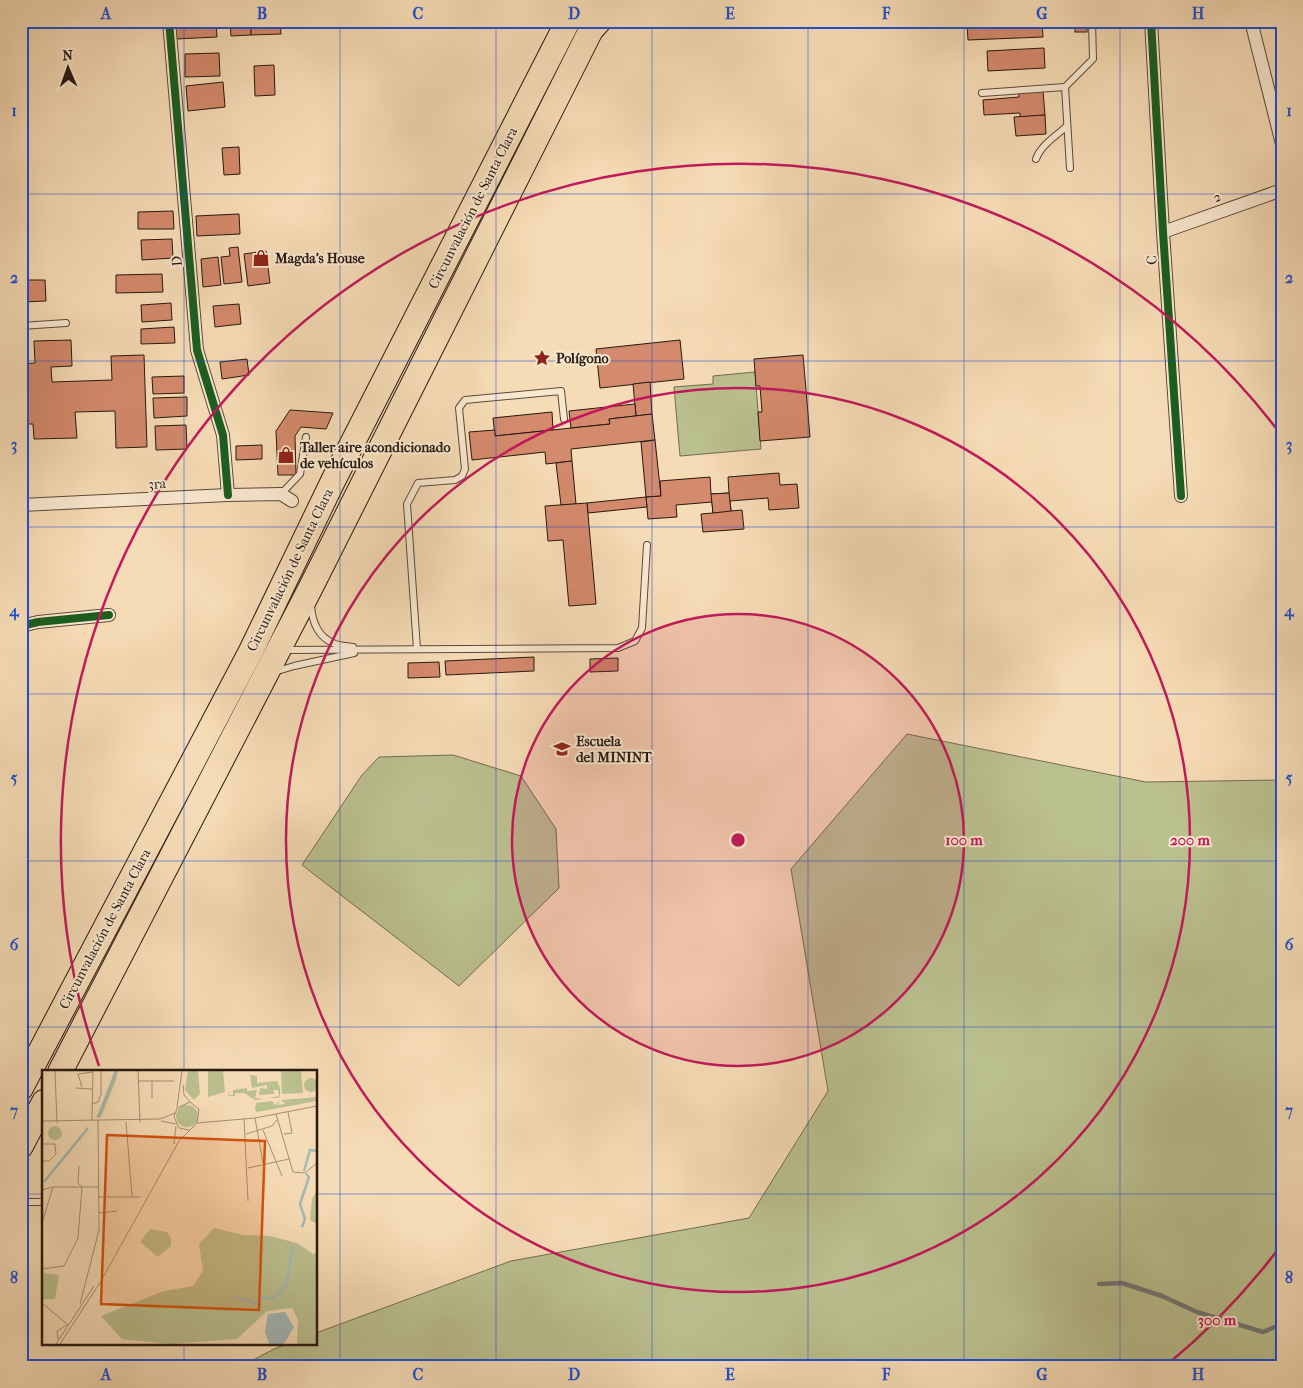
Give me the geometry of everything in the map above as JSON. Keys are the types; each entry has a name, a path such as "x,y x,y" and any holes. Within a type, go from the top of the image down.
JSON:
{"highway":[{"name":"Circunvalación de Santa Clara","path":"21,1088 265,650 333,481 568,21"},
{"name":"Circunvalación de Santa Clara","path":"61,1070 266,675 265,650 310,589 583,47 599,21"},
{"path":"21,1146 42,1106"}],"street":[{"name":"D","path":"169,21 197,350 222,435 228,495"},
{"name":"C","path":"1151,21 1181,496"},
{"path":"1251,21 1282,144"},
{"name":"2","path":"1163,232 1282,190"},
{"name":"3ra","path":"21,506 228,495 287,497"},
{"path":"21,626 38,622 109,615"}],"lane":[{"path":"982,93 1065,87 1093,59 1092,21"},
{"path":"1065,87 1070,168"},
{"path":"1036,159 1038,152 1045,144 1067,126"},
{"path":"21,326 66,323"},
{"path":"417,649 407,504 418,483 456,480 462,476 465,470 459,408 465,400 561,391 564,419"},
{"path":"287,497 300,474 306,437"},
{"path":"265,650 618,648 635,641 642,628 647,545"},
{"path":"310,589 314,626 322,635 333,643 367,650"},
{"path":"266,675 294,666 367,650"},
{"path":"21,1202 42,1202"}],"green space":[{"path":"576,21 589,21 498,193 493,188"},
{"path":"755,372 761,449 680,456 674,387 713,384 713,376"},
{"path":"907,734 1146,782 1282,780 1282,1367 240,1367 282,1346 318,1346 318,1332 511,1261 749,1218 828,1091 791,869"},
{"path":"453,755 521,776 556,829 559,888 459,986 302,865 362,775 379,757"}],"building":[{"path":"175,21 216,21 217,37 176,39"},
{"path":"230,21 251,21 251,35 231,36"},
{"path":"251,21 280,21 281,34 251,35"},
{"path":"997,21 1042,21 1043,37 968,40 967,25 998,24"},
{"path":"1075,21 1087,21 1087,32 1075,32"},
{"path":"1044,48 1045,68 988,71 987,51"},
{"path":"219,53 220,76 185,77 185,54"},
{"path":"274,65 275,95 255,96 254,66"},
{"path":"223,82 225,107 188,111 186,86"},
{"path":"1043,91 1045,115 1020,117 1020,113 984,115 983,100 1019,97 1019,93"},
{"path":"1045,115 1046,134 1016,136 1014,117"},
{"path":"239,147 240,174 224,175 222,148"},
{"path":"173,211 174,229 138,229 138,212"},
{"path":"239,214 240,234 197,236 196,216"},
{"path":"172,239 173,258 142,260 141,240"},
{"path":"238,247 242,282 224,284 221,257 230,256 229,248"},
{"path":"266,251 270,283 248,286 244,254"},
{"path":"218,257 221,285 203,287 201,259"},
{"path":"162,274 163,292 116,293 116,275"},
{"path":"21,280 45,280 46,301 21,302"},
{"path":"171,303 172,320 142,322 141,305"},
{"path":"239,304 241,324 215,327 213,306"},
{"path":"174,327 175,343 141,344 141,329"},
{"path":"71,340 72,366 51,367 52,382 112,380 111,356 144,355 147,447 116,448 115,411 75,412 77,438 34,439 33,424 21,424 21,364 35,363 34,341"},
{"path":"680,340 684,379 600,388 596,349"},
{"path":"803,355 810,437 760,441 758,412 762,412 760,386 756,386 754,359"},
{"path":"247,359 249,375 222,379 220,362"},
{"path":"184,376 184,393 153,394 152,377"},
{"path":"650,382 652,414 636,416 633,384"},
{"path":"187,397 187,416 154,418 153,398"},
{"path":"635,404 636,416 609,419 610,424 571,428 569,411"},
{"name":"Taller aire acondicionado de vehículos","path":"290,410 333,413 326,429 301,427 295,436 296,475 278,475 276,431"},
{"path":"552,412 553,430 495,436 493,418"},
{"path":"652,414 655,440 571,449 572,461 546,464 545,452 472,460 469,432 495,430 495,436 610,424 609,419"},
{"path":"186,425 187,449 156,450 155,426"},
{"path":"655,440 661,496 646,497 641,442"},
{"path":"262,445 262,459 236,460 236,446"},
{"path":"572,461 576,504 561,505 556,463"},
{"path":"779,473 780,485 797,484 799,508 769,510 768,498 730,501 731,511 742,510 744,529 703,532 701,514 713,513 712,502 676,505 677,517 648,519 646,497 661,496 660,481 710,477 711,494 729,493 728,477"},
{"path":"729,493 731,511 713,513 711,494"},
{"path":"646,497 647,507 588,513 587,503"},
{"path":"587,503 596,604 569,606 563,540 548,541 545,506"},
{"path":"534,657 534,671 446,675 445,661"},
{"path":"618,658 618,671 590,672 590,659"},
{"path":"439,662 440,677 408,678 408,663"}],"waterway":[{"path":"1099,1284 1122,1283 1162,1296 1197,1312 1263,1332 1282,1324"}],"cycle path":[{"path":"169,21 197,350 223,435 228,495"},
{"path":"1151,21 1181,496"},
{"path":"21,626 38,622 109,615"}],"place":[{"name":"Magda’s House","path":"261,258"},
{"name":"Polígono","path":"542,358"},
{"name":"Taller aire acondicionado de vehículos","path":"286,455"},
{"name":"Escuela del MININT","path":"562,749"}]}
